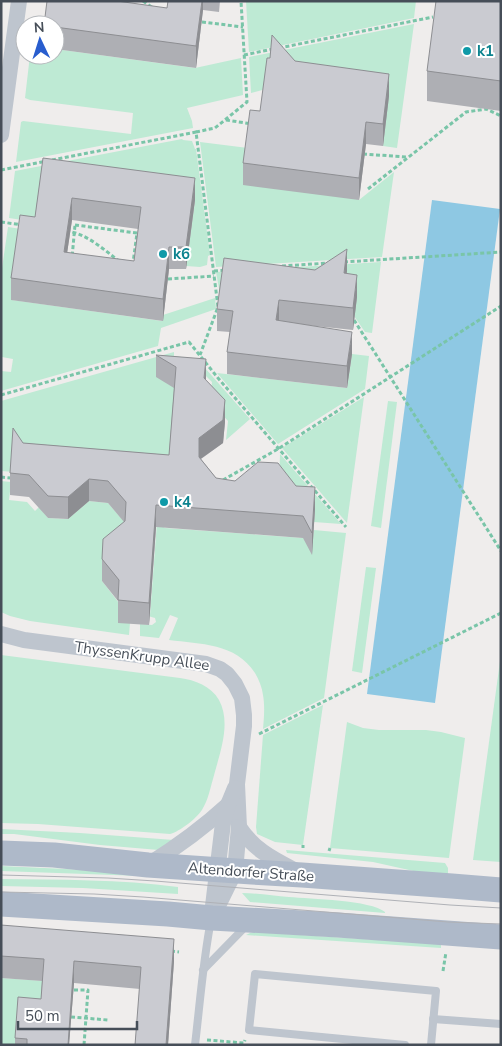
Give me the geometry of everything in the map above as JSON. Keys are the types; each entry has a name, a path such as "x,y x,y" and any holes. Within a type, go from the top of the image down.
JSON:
{"main road":[{"name":"Altendorfer Straße","path":"1,853 54,855 148,864 501,890"},
{"path":"1,904 501,937"}],"street":[{"path":"1,135 19,1"},
{"name":"ThyssenKrupp Allee","path":"1,634 24,640 206,664 220,669 231,678 242,698 244,715 237,784 239,827 212,918"},
{"name":"ThyssenKrupp Allee","path":"226,870 223,823 237,784"},
{"name":"ThyssenKrupp Allee","path":"148,864 184,842 228,805"},
{"path":"239,827 254,846 302,875"}],"lane":[{"path":"196,1042 203,970 212,918"},
{"path":"203,970 253,920"},
{"path":"405,1045 249,1030 255,974 436,991 431,1045"},
{"path":"433,1019 501,1024"}],"path":[{"path":"143,1 159,11"},
{"path":"1,170 215,128 247,102 241,1"},
{"path":"244,55 433,17"},
{"path":"202,22 243,27"},
{"path":"368,189 466,112 486,109 501,116"},
{"path":"225,120 253,124"},
{"path":"196,132 218,307 200,356"},
{"path":"362,154 408,157"},
{"path":"1,222 30,226"},
{"path":"75,225 137,233 134,273 131,278 71,270 75,232 75,225"},
{"path":"57,230 75,232 104,249 134,273"},
{"path":"342,262 501,252"},
{"path":"273,267 332,262"},
{"path":"214,271 234,269"},
{"path":"168,280 214,276"},
{"path":"223,481 278,449 501,306"},
{"path":"354,320 501,551"},
{"path":"1,395 189,342 346,527"},
{"path":"1,477 11,478"},
{"path":"242,742 501,613"},
{"path":"170,951 179,952"},
{"path":"443,971 446,951"},
{"path":"74,990 88,990 84,1045"},
{"path":"71,1017 108,1020"},
{"path":"196,1042 236,1043"}],"green space":[{"path":"246,1 416,1 414,18 249,52"},
{"path":"414,24 397,148 383,146 388,96 266,89 251,93 249,57"},
{"path":"65,50 195,68 241,58 243,95 187,108 193,128 16,162 21,122 23,121 131,134 133,113 25,98 29,65 65,65"},
{"path":"182,139 192,141 196,149 210,255 208,256 207,265 200,267 186,266 195,201 42,223 9,218 15,171"},
{"path":"200,142 248,148 359,200 394,172 382,257 216,267"},
{"path":"8,227 41,232 12,300 162,321 163,315 215,298 216,309 161,328 158,346 1,391 1,371 11,372 13,359 2,357 1,362 1,275"},
{"path":"381,262 372,333 365,332 354,316 220,294 216,272"},
{"path":"174,352 174,356 197,359 250,419 226,440 228,421 210,401 212,382 206,376 206,381 176,387 168,483 1,471 1,401"},
{"path":"352,354 369,356 365,389 278,444 217,373 347,388"},
{"path":"364,397 347,523 282,448"},
{"path":"388,401 397,402 381,528 371,526"},
{"path":"280,454 341,524 314,522 315,509 279,487"},
{"path":"1,481 11,482 9,500 27,502 35,511 39,507 48,518 68,519 89,501 108,503 126,524 102,581 119,603 130,623 129,635 30,621 1,612"},
{"path":"157,522 165,528 303,538 312,543 314,530 346,533 324,698 263,729 264,703 261,686 255,673 238,656 228,650 205,644 169,640 178,618 170,615 159,638 140,636 140,624 152,625 156,622 155,618 148,616 150,615"},
{"path":"366,567 376,568 362,673 352,671"},
{"path":"501,654 501,862 473,860"},
{"path":"1,655 186,679 202,684 212,691 223,709 223,740 210,790 201,812 188,824 170,834 1,823"},
{"path":"323,705 303,845 275,842 257,834 256,827 263,735"},
{"path":"347,722 363,728 426,730 465,738 449,858 330,848"},
{"path":"1,829 174,840 159,850 1,834"},
{"path":"286,850 445,863 448,868 448,874 418,872 373,862 287,853"},
{"path":"1,866 66,869 154,875 1,871"},
{"path":"1,879 90,880 134,883 178,887 178,894 83,888 1,886"},
{"path":"242,893 354,903 378,908 385,913 250,902"},
{"path":"254,932 441,944 441,948 246,935"},
{"path":"1,978 44,981 41,1021 16,1045 1,1045"}],"water":[{"path":"432,200 500,209 435,703 367,694"}],"building":[{"path":"47,1 117,1 167,8 168,1 202,1 196,46 65,28 65,15 45,15"},
{"name":"k1","path":"436,1 501,1 501,81 427,71"},
{"path":"272,35 295,61 389,74 383,124 366,122 359,178 243,163 250,110 260,111 267,58 270,58"},
{"path":"43,158 195,178 186,247 169,247 163,299 11,278 20,215 35,217","holes":["72,198 141,207 134,261 64,252"]},
{"path":"347,249 344,273 357,275 353,308 279,300 276,320 352,332 347,366 227,352 233,311 217,309 224,258 315,270"},
{"name":"k4","path":"156,355 206,359 204,378 225,400 223,420 199,438 199,457 216,478 235,481 258,462 278,463 296,486 315,487 312,533 303,516 156,505 149,603 118,600 119,580 102,559 103,539 125,521 126,502 108,481 89,479 68,497 48,496 29,475 10,473 13,428 23,443 169,455 176,367"},
{"path":"1,925 174,939 166,1045 135,1045 141,967 74,961 68,1045 27,1045 27,1039 15,1038 18,997 41,999 44,959 1,956"}],"tram line":[{"path":"1,875 155,881 501,908"},
{"path":"1,892 143,897 448,922 501,924"}],"place":[{"name":"k1","path":"467,51"},
{"name":"k6","path":"163,254"},
{"name":"k4","path":"164,502"}]}
